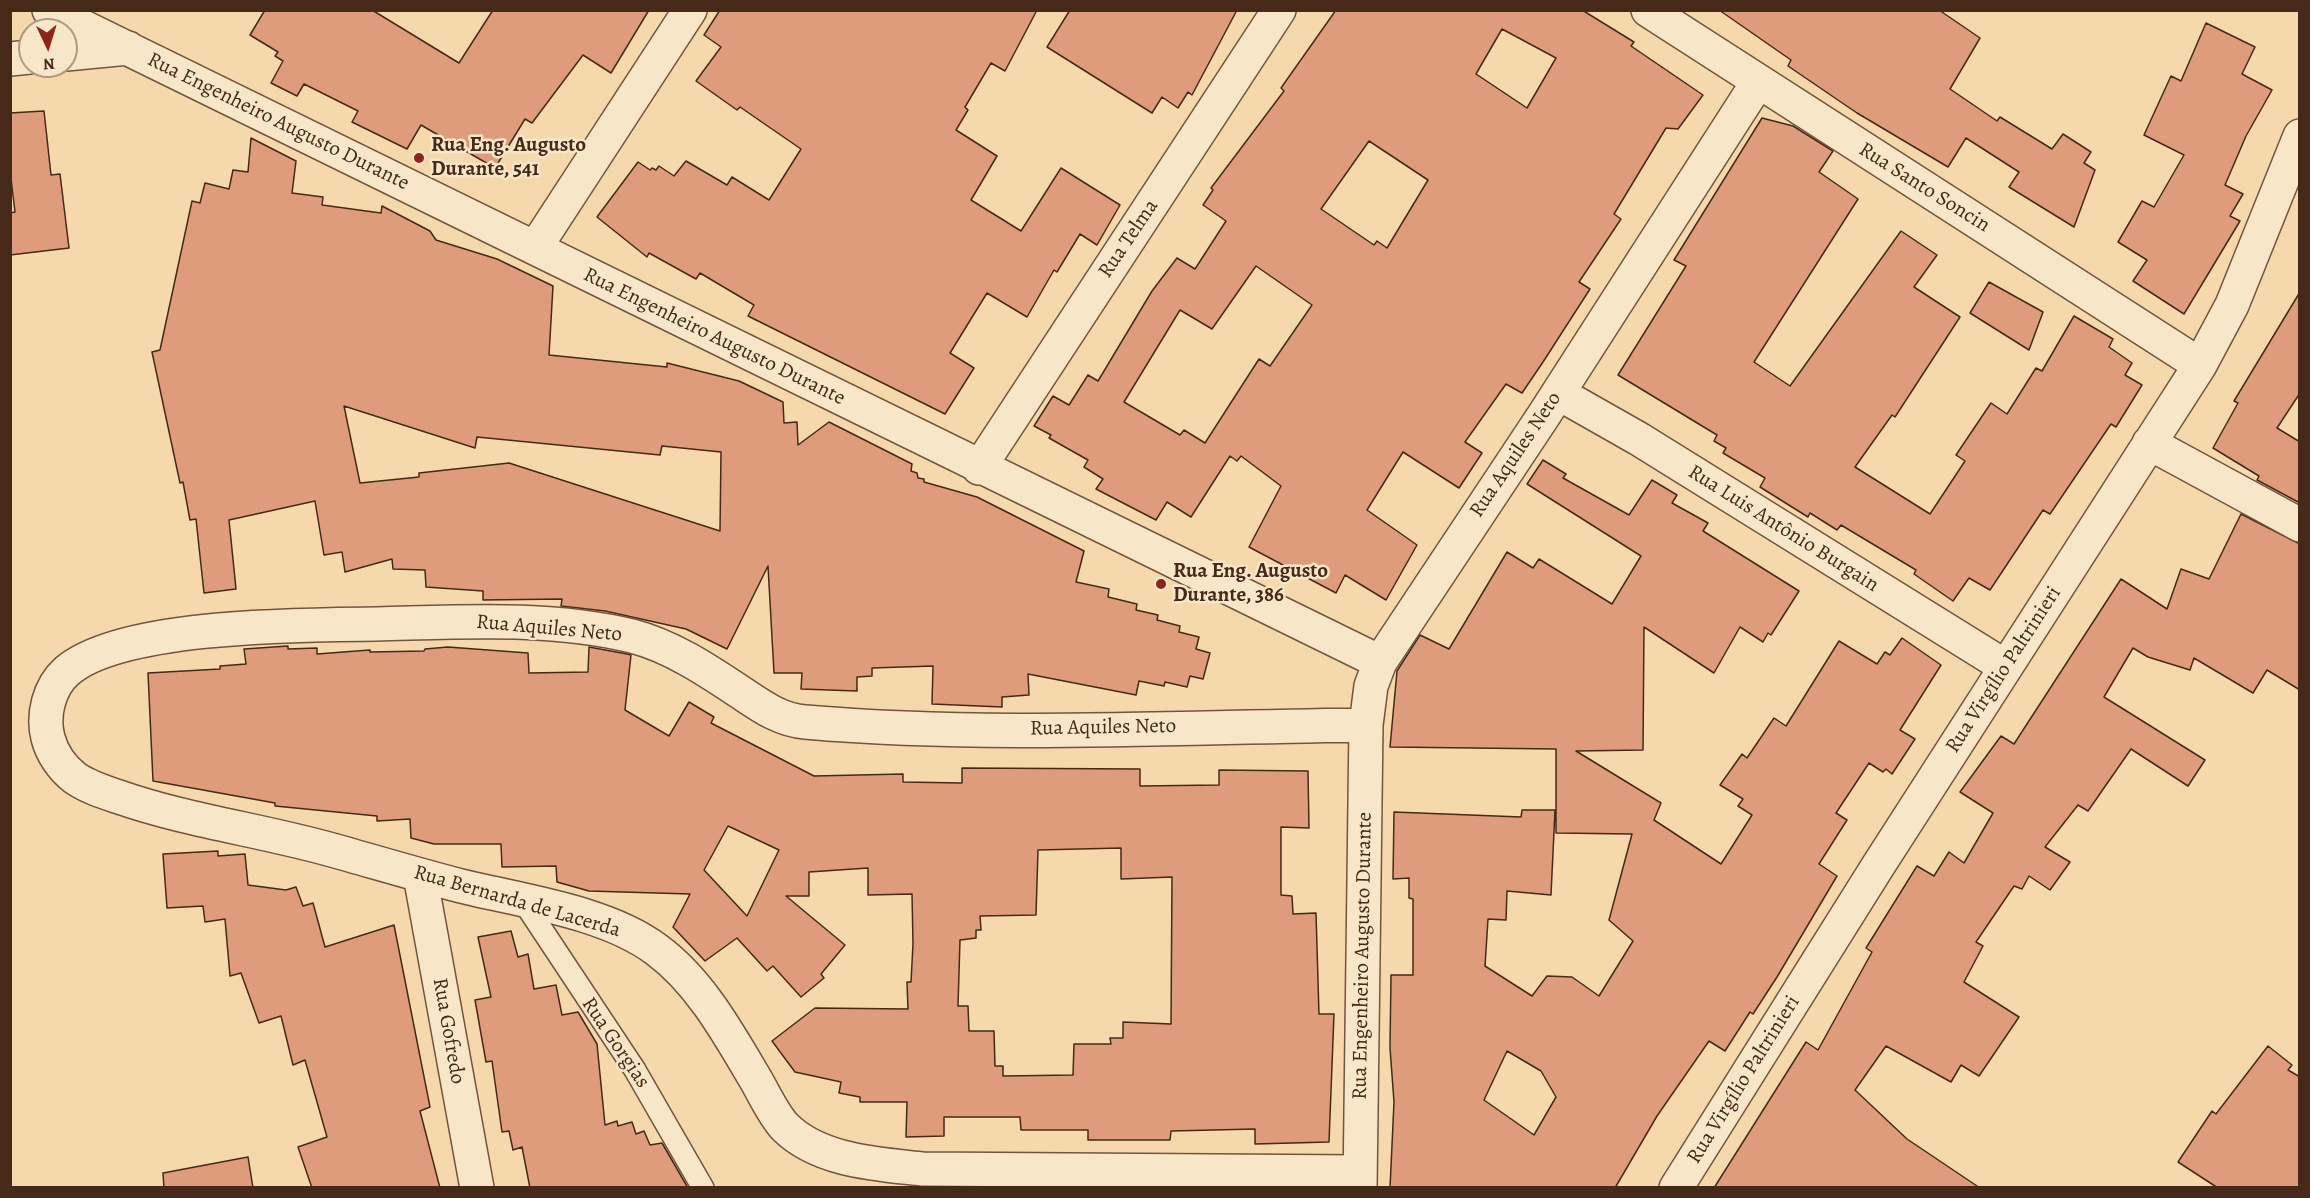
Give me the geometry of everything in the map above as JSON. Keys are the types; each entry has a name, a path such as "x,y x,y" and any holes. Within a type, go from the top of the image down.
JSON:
{"street":[{"name":"Rua Engenheiro Augusto Durante","path":"49,10 979,468 1380,662"},
{"path":"535,248 690,10"},
{"name":"Rua Telma","path":"979,468 1279,10"},
{"name":"Rua Santo Soncin","path":"1648,10 2200,365"},
{"path":"78,53 128,48"},
{"name":"Rua Aquiles Neto","path":"107,651 186,635 238,629 483,622 536,624 609,632 639,638 691,662 765,709 796,722 956,730 1366,725 1371,686 1380,662 1558,393 1758,82"},
{"name":"Rua Virgílio Paltrinieri","path":"1676,1188 2200,365 2232,305 2300,136"},
{"name":"Rua Luis Antônio Burgain","path":"1558,393 1639,439 2006,667"},
{"path":"2149,443 2300,525"},
{"name":"Rua Bernarda de Lacerda","path":"107,651 83,661 63,674 51,694 46,712 49,743 65,769 77,780 163,812 283,837 609,925 656,948 678,968 723,1023 784,1126 816,1148 869,1163 922,1169 1360,1180"},
{"name":"Rua Engenheiro Augusto Durante","path":"1360,1180 1366,725"},
{"name":"Rua Gofredo","path":"420,875 477,1188"}],"lane":[{"name":"Rua Gorgias","path":"523,901 635,1070 703,1188"}],"building":[{"path":"265,10 372,10 459,63 493,10 649,10 611,73 583,55 532,123 525,119 495,168 421,125 407,149 352,122 358,111 304,84 297,96 271,83 283,61 275,56 278,52 250,35"},
{"path":"720,10 1037,10 1005,71 991,63 965,107 968,110 956,130 997,156 971,200 1021,231 1061,168 1120,205 1097,245 1080,234 1057,272 1054,270 1027,317 987,293 950,353 974,368 945,414 748,316 754,305 700,273 696,279 649,253 647,257 597,217 638,162 650,170 652,168 656,170 659,166 674,176 686,161 727,185 732,177 769,200 801,149 740,107 737,110 696,81 721,47 704,35"},
{"path":"1070,10 1237,10 1192,95 1188,92 1178,108 1162,97 1152,113 1047,47"},
{"path":"1336,10 1582,10 1634,42 1631,46 1703,95 1678,129 1666,128 1614,214 1621,219 1579,282 1590,289 1522,393 1506,384 1465,442 1482,453 1459,488 1403,452 1367,510 1417,545 1386,600 1345,575 1336,593 1249,547 1281,486 1241,456 1237,461 1230,456 1191,517 1167,502 1156,520 1096,489 1103,479 1084,467 1088,460 1049,438 1051,435 1034,426 1053,396 1069,405 1088,375 1098,381 1152,291 1177,258 1195,269 1226,221 1203,205 1213,190 1211,188 1284,91 1281,88","holes":["1502,29 1556,58 1527,108 1476,74","1369,141 1428,180 1387,248 1377,241 1374,245 1321,209","1256,266 1312,305 1270,366 1259,359 1205,443 1184,430 1180,435 1124,402 1180,310 1212,329"]},
{"path":"1719,10 1939,10 1980,38 1950,89 1997,121 2000,117 2052,149 2063,134 2091,152 2084,163 2095,170 2074,227 2009,187 2019,172 1966,138 1948,167 1857,113 1788,66 1791,60"},
{"path":"2206,23 2255,47 2242,74 2272,90 2246,136 2225,185 2243,194 2230,216 2240,221 2184,314 2133,281 2147,260 2118,242 2142,201 2154,207 2184,155 2144,135 2171,76 2181,81"},
{"path":"44,111 51,175 60,174 69,248 10,255 10,213 15,212 10,170 10,113"},
{"path":"1762,118 1793,126 1833,151 1819,172 1858,199 1754,362 1790,386 1901,231 1937,255 1914,287 1960,317 1895,417 1892,415 1855,467 1930,514 1965,461 1956,455 1991,403 2007,414 2036,368 2042,371 2074,316 2113,339 2109,347 2132,363 2125,375 2142,385 2116,427 2111,424 2050,514 2043,510 1990,590 1969,578 1953,601 1914,574 1916,570 1841,525 1837,530 1810,513 1808,517 1760,487 1765,478 1723,453 1726,448 1714,441 1717,435 1618,375 1686,266 1674,260"},
{"path":"251,138 296,161 292,193 323,197 322,205 381,213 382,206 430,231 436,240 497,259 553,286 549,355 667,367 667,363 739,381 783,402 784,423 797,422 798,445 829,422 912,464 911,471 917,473 918,478 924,479 924,482 977,497 1084,551 1076,582 1109,589 1108,597 1137,604 1136,610 1158,615 1157,620 1180,626 1179,632 1199,637 1196,649 1210,653 1203,679 1190,676 1187,687 1165,682 1164,686 1139,681 1136,695 1028,674 1029,695 1002,697 1002,707 932,704 933,666 872,668 872,676 857,677 857,691 801,689 802,673 774,673 768,566 727,649 686,629 605,611 561,606 562,599 483,600 483,591 426,587 425,570 393,569 392,559 345,572 342,552 324,555 315,501 229,520 236,589 204,593 196,519 190,520 183,482 180,483 152,352 160,350 192,201 200,203 205,183 229,189 233,170 248,172","holes":["344,406 475,448 477,437 660,455 662,446 721,452 720,531 509,463 419,473 419,477 360,483"]},
{"path":"1989,282 2043,312 2029,350 1970,313"},
{"path":"2300,292 2300,393 2277,428 2300,442 2300,503 2257,480 2259,476 2213,448 2238,403 2234,401"},
{"path":"1543,460 1566,474 1563,478 1629,515 1652,480 1677,495 1672,503 1708,523 1703,531 1799,591 1771,635 1768,633 1763,642 1740,627 1714,673 1644,627 1643,750 1576,751 1661,803 1654,820 1721,864 1752,815 1738,806 1743,799 1720,785 1742,754 1747,758 1774,718 1786,726 1839,641 1877,664 1885,652 1890,655 1902,638 1941,665 1900,730 1915,739 1892,774 1886,769 1883,772 1869,763 1836,813 1847,820 1819,864 1837,876 1777,977 1753,1014 1750,1012 1725,1051 1709,1041 1657,1116 1615,1188 1390,1188 1394,1102 1390,1048 1391,975 1413,975 1413,899 1409,898 1409,878 1393,879 1394,812 1521,817 1522,810 1555,810 1551,895 1507,891 1506,920 1488,919 1485,966 1532,996 1547,976 1572,977 1599,996 1633,941 1609,920 1632,834 1556,833 1556,749 1390,747 1397,671 1420,635 1449,649 1507,552 1533,568 1539,559 1612,604 1641,556 1527,484","holes":["1507,1051 1541,1071 1556,1097 1534,1135 1484,1100"]},
{"path":"2241,514 2300,544 2300,690 2267,670 2253,693 2194,658 2190,670 2148,657 2133,648 2104,697 2205,760 2188,786 2131,749 2088,811 2078,805 2045,847 2070,862 2050,890 2029,876 2022,889 2014,886 1976,942 1983,946 1964,982 2019,1017 1979,1076 1961,1065 1951,1082 1886,1046 1855,1090 1907,1139 1980,1188 1714,1188 1806,1042 1818,1050 1872,952 1866,948 1917,866 1934,876 1949,852 1964,863 1993,813 1960,792 2001,736 2014,744 2121,579 2167,609 2181,569 2209,579"},
{"path":"288,646 288,649 317,648 317,654 370,650 370,652 424,651 425,649 448,647 528,653 529,673 588,672 589,647 627,654 631,655 625,710 669,736 689,702 714,717 711,723 814,776 903,774 903,782 962,783 962,768 1140,769 1140,786 1219,785 1219,770 1308,771 1309,828 1281,827 1281,895 1292,896 1293,914 1316,913 1319,1014 1334,1014 1329,1142 1255,1144 1255,1129 1171,1131 1170,1140 1088,1140 1088,1130 1021,1130 1020,1117 944,1117 944,1136 906,1137 907,1102 860,1102 860,1097 839,1093 841,1082 795,1072 772,1041 815,1008 908,1009 907,982 911,982 913,944 912,894 868,895 868,868 809,872 809,896 786,896 845,945 821,974 824,978 801,997 773,966 767,971 737,938 705,961 673,927 690,894 589,891 557,882 556,866 502,867 501,844 434,844 411,838 410,819 377,821 377,816 275,806 275,803 153,781 148,673 220,669 220,666 246,664 244,649","holes":["728,826 779,850 747,916 704,870","1121,848 1121,879 1172,877 1171,1024 1123,1022 1123,1038 1110,1038 1111,1044 1074,1044 1073,1075 1003,1076 1003,1066 995,1066 994,1031 969,1031 968,1006 958,1006 960,940 976,938 976,930 981,930 980,916 1036,915 1038,850"]},
{"path":"218,851 218,856 245,854 248,885 286,890 296,887 303,906 313,903 325,947 394,925 430,1107 420,1111 440,1188 312,1188 298,1147 327,1137 305,1060 293,1065 281,1016 259,1023 241,973 230,976 225,919 205,922 203,906 167,908 163,854"},
{"path":"511,931 518,957 528,954 534,989 556,985 562,1015 578,1012 597,1044 605,1125 617,1121 618,1126 632,1122 636,1134 644,1131 650,1145 662,1143 688,1188 530,1188 522,1147 513,1150 509,1131 502,1132 492,1061 486,1062 475,1000 491,997 478,937"},
{"path":"2268,1046 2292,1065 2288,1070 2300,1077 2300,1188 2218,1188 2178,1162 2212,1111 2216,1114"},
{"path":"248,1157 253,1188 164,1188 163,1173"}],"place":[{"name":"Rua Eng. Augusto Durante, 541","path":"419,158"},
{"name":"Rua Eng. Augusto Durante, 386","path":"1161,584"}]}
